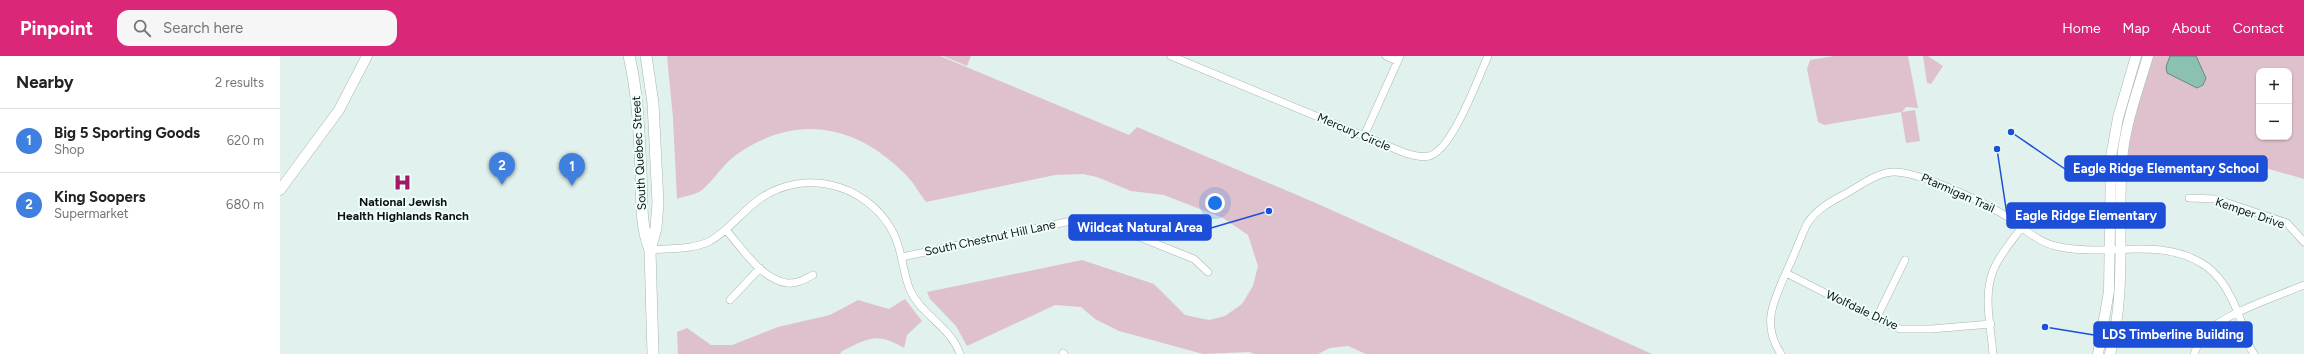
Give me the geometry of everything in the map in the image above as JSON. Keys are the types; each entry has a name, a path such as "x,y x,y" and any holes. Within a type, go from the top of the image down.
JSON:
{"main road":[{"name":"South Quebec Street","path":"629,56 637,104 642,218 644,232 650,250 653,354"},
{"name":"South Quebec Street","path":"646,56 654,103 658,203 656,228 650,250"}],"street":[{"path":"280,190 339,110 366,56"},
{"name":"Mercury Circle","path":"1171,56 1405,153 1418,156 1430,156 1444,147 1456,127 1488,56"},
{"path":"1364,136 1398,59 1386,56"},
{"path":"2110,354 2121,290 2109,181 2112,151 2118,118 2136,56"},
{"path":"2098,354 2107,312 2116,249 2124,142 2148,56"},
{"name":"Ptarmigan Trail","path":"1781,354 1771,333 1770,316 1779,288 1807,224 1816,213 1829,203 1874,178 1892,172 1908,173 1925,178 2001,213 2039,240 2062,248 2170,251 2203,264 2217,276 2238,312 2254,354"},
{"path":"650,250 699,245 726,230 751,206 775,190 801,183 832,184 848,190 864,199 879,212 891,228 902,256 910,290 917,303 948,333 960,354"},
{"name":"Kemper Drive","path":"2189,198 2216,199 2287,223 2304,242"},
{"name":"South Chestnut Hill Lane","path":"902,256 1066,222 1097,220 1194,259 1208,272"},
{"path":"1993,354 1987,297 1993,271 2000,258 2022,227"},
{"path":"726,230 760,268 773,278 786,283 798,282 813,275"},
{"path":"1876,319 1904,260"},
{"path":"730,300 760,268"},
{"name":"Wolfdale Drive","path":"1786,273 1876,319 1900,329 1910,330 1991,324"},
{"path":"2194,354 2198,344 2207,332 2238,312 2304,285"},
{"path":"2170,333 2198,344"}],"shaded area":[{"path":"667,56 940,56 1129,135 1137,127 1318,204 1652,354 1366,354 1348,346 1330,348 1318,354 1255,354 1249,352 1203,354 1119,331 1095,319 1081,307 1055,305 967,346 956,326 930,299 927,292 1082,260 1154,284 1185,315 1209,320 1225,316 1242,304 1253,286 1258,266 1248,235 1223,218 1164,195 1131,191 1097,177 1083,174 1055,175 926,202 907,176 885,156 865,144 845,135 824,130 802,129 780,133 758,142 731,159 702,190 677,199 673,118"},
{"path":"943,56 971,56 967,66"},
{"path":"1834,56 1908,56 1918,108 1906,107 1902,112 1915,110 1920,141 1906,143 1901,112 1824,125 1818,122 1807,69 1810,60"},
{"path":"1923,56 1928,56 1943,66 1931,84 1927,83"},
{"path":"2153,56 2304,56 2304,179 2248,163 2204,156 2127,157 2134,118"},
{"path":"2170,56 2196,56 2206,78 2203,85 2197,88 2167,73 2166,67"},
{"path":"905,299 922,321 907,335 904,348 879,338 867,340 852,346 842,351 840,354 678,354 677,332 687,328 711,345 732,345 778,327 830,315 858,300 889,309"}],"place":[{"name":"Eagle Ridge Elementary School","path":"2011,132"},
{"name":"Eagle Ridge Elementary","path":"1997,149"},
{"name":"National Jewish Health Highlands Ranch","path":"403,183"},
{"name":"King Soopers","path":"502,185"},
{"name":"Big 5 Sporting Goods","path":"572,186"},
{"name":"Wildcat Natural Area","path":"1269,211"},
{"name":"LDS Timberline Building","path":"2045,327"}]}
